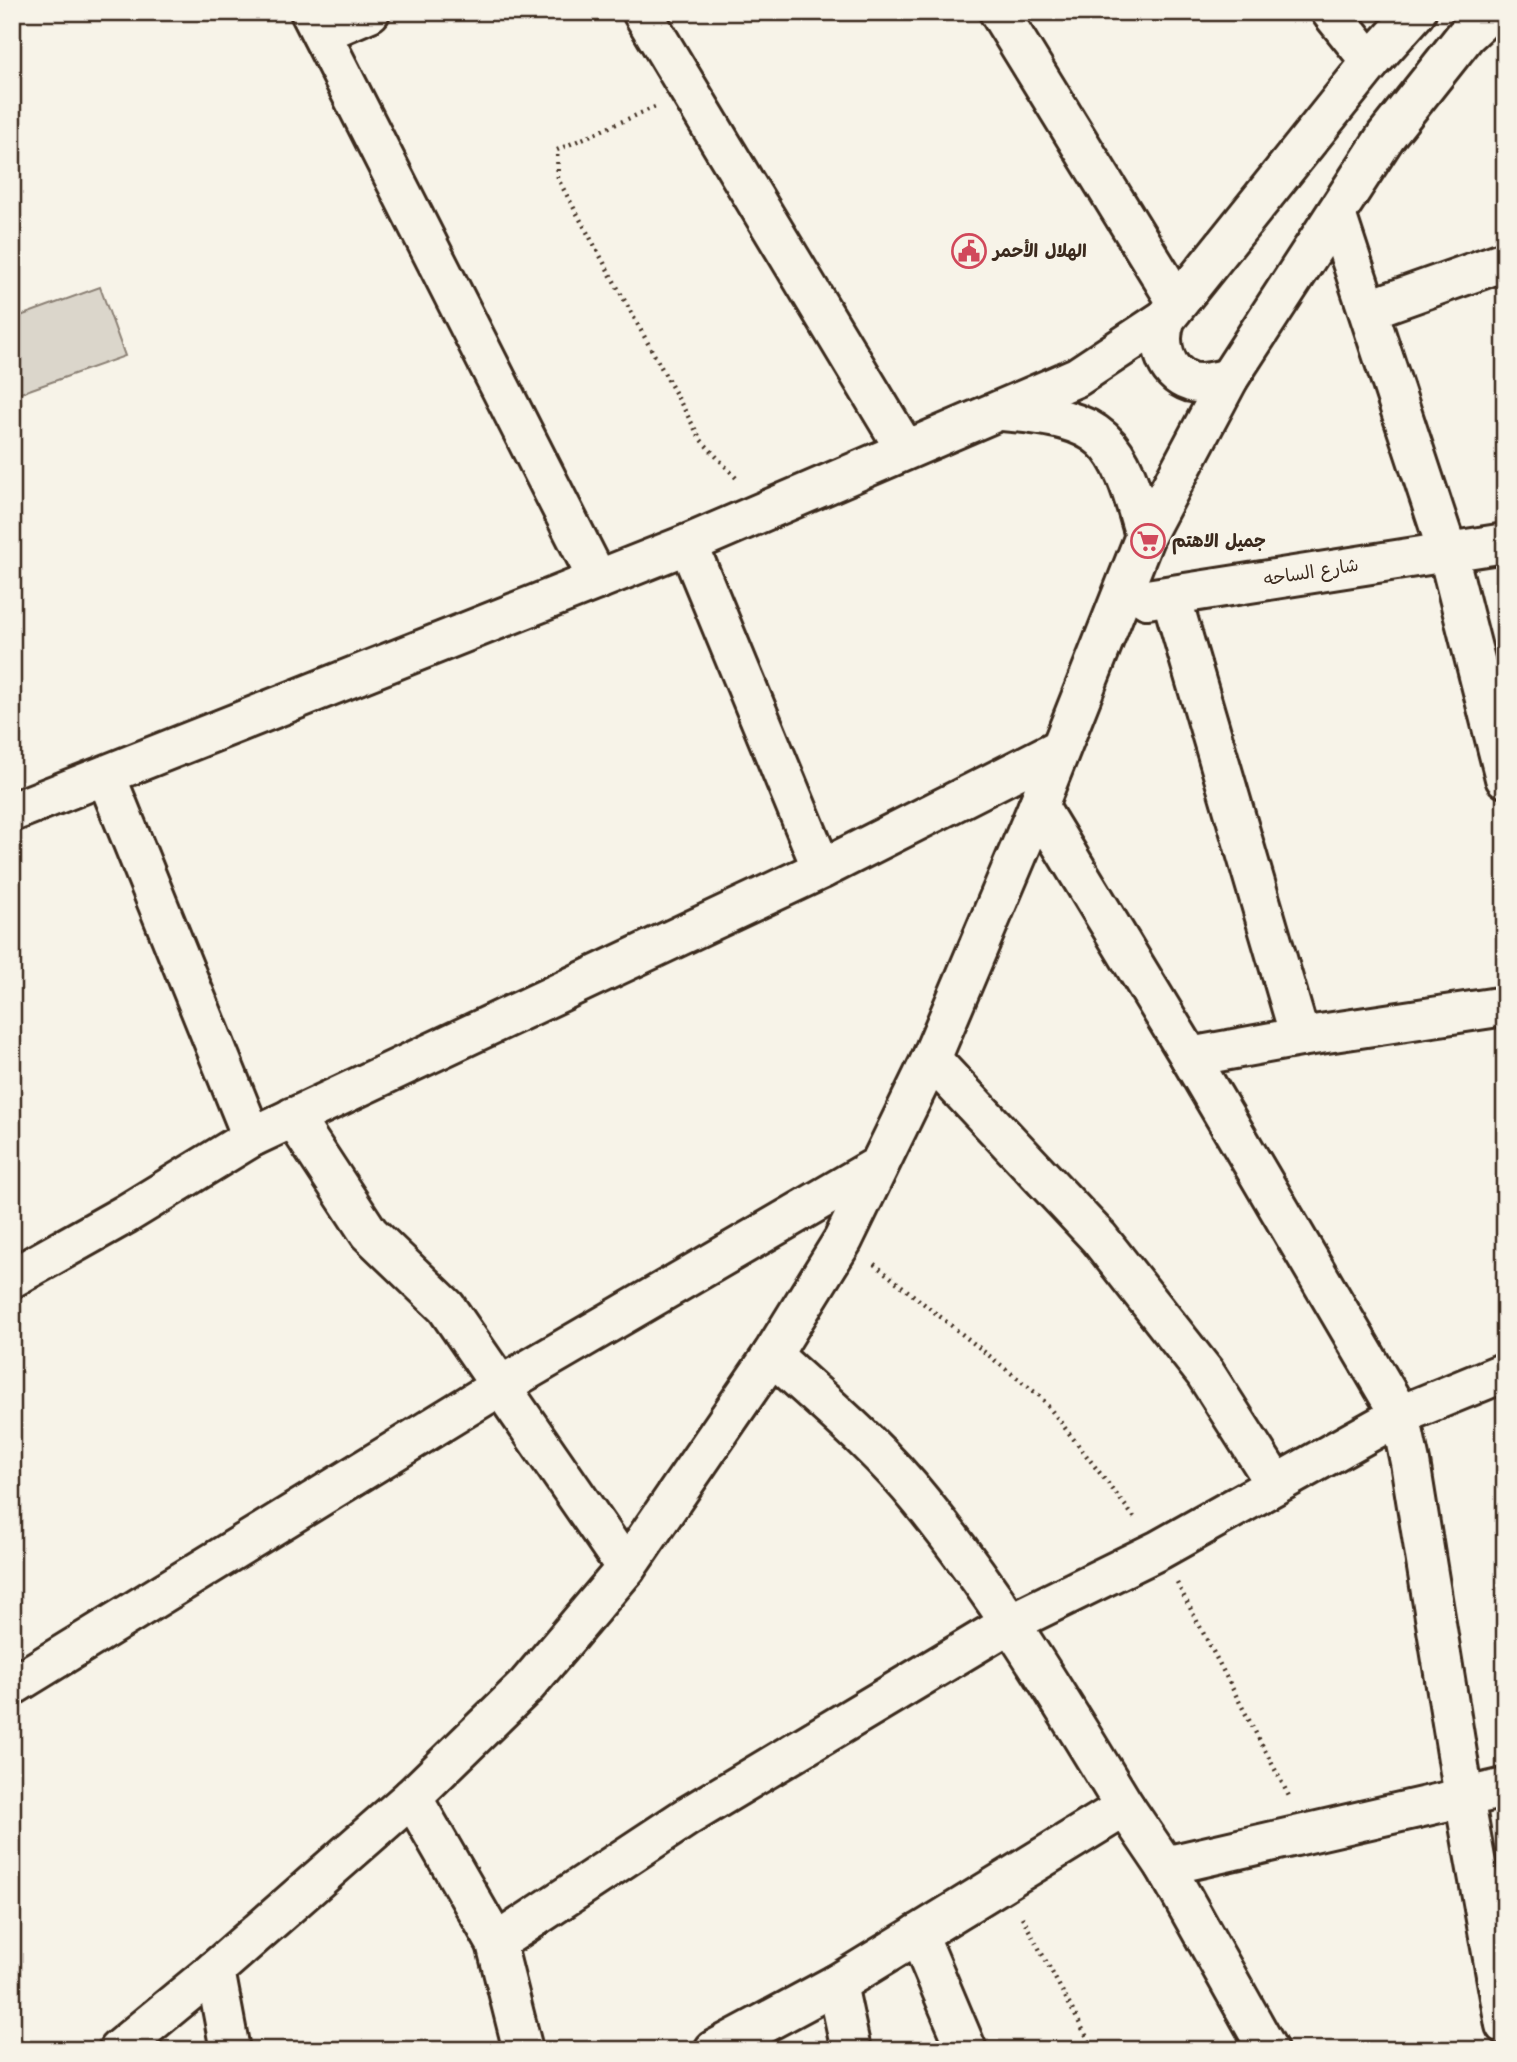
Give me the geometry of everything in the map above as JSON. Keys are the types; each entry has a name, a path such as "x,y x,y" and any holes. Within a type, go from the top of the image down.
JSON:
{"street":[{"path":"370,12 316,23 598,580"},
{"path":"642,12 905,450"},
{"path":"999,12 1172,310"},
{"path":"1331,12 1371,62"},
{"path":"1229,378 1204,383 1189,381 1173,369 1163,353 1160,333 1172,310 1371,62 1416,12"},
{"path":"118,2050 215,1970 412,1797 527,1685 626,1567 772,1355 843,1240 931,1059 1038,806 1145,536 1229,378 1386,136 1466,35 1491,12"},
{"path":"1336,214 1370,309 1447,550 1505,778"},
{"path":"1370,309 1505,261"},
{"path":"12,812 688,544 1077,377 1172,310"},
{"path":"1000,410 1074,421 1095,430 1113,450 1127,475 1145,536"},
{"name":"شارع الساحه","path":"1117,603 1505,542"},
{"path":"688,544 821,869"},
{"path":"1171,596 1300,1037"},
{"path":"12,1278 126,1214 252,1137 821,869 1059,749"},
{"path":"106,776 252,1137"},
{"path":"1038,806 1190,1057 1399,1415 1410,1462 1464,1797 1505,2025"},
{"path":"1190,1057 1300,1037 1505,1006"},
{"path":"931,1059 1099,1238 1205,1373 1275,1483"},
{"path":"293,1117 369,1233 446,1307 626,1567"},
{"path":"12,1686 502,1385 877,1166"},
{"path":"772,1355 889,1465 920,1500 1012,1622 1125,1807 1165,1867 1268,2050"},
{"path":"496,1942 688,1816 1012,1622 1159,1550 1399,1415 1505,1372"},
{"path":"1165,1867 1308,1831 1505,1788"},
{"path":"412,1797 496,1942 523,2050"},
{"path":"714,2050 837,1984 1125,1807"},
{"path":"918,1934 967,2050"},
{"path":"215,1970 230,2050"},
{"path":"837,1984 851,2050"}],"path":[{"path":"688,92 558,150 558,179 701,440 765,510"},
{"path":"843,1240 1041,1397 1159,1550 1308,1831"},
{"path":"1003,1882 1094,2050"}],"shaded area":[{"path":"100,287 125,356 12,396 12,319"}],"place":[{"name":"الهلال الأحمر","path":"969,251"},
{"name":"جميل الاهتم","path":"1148,541"}]}
